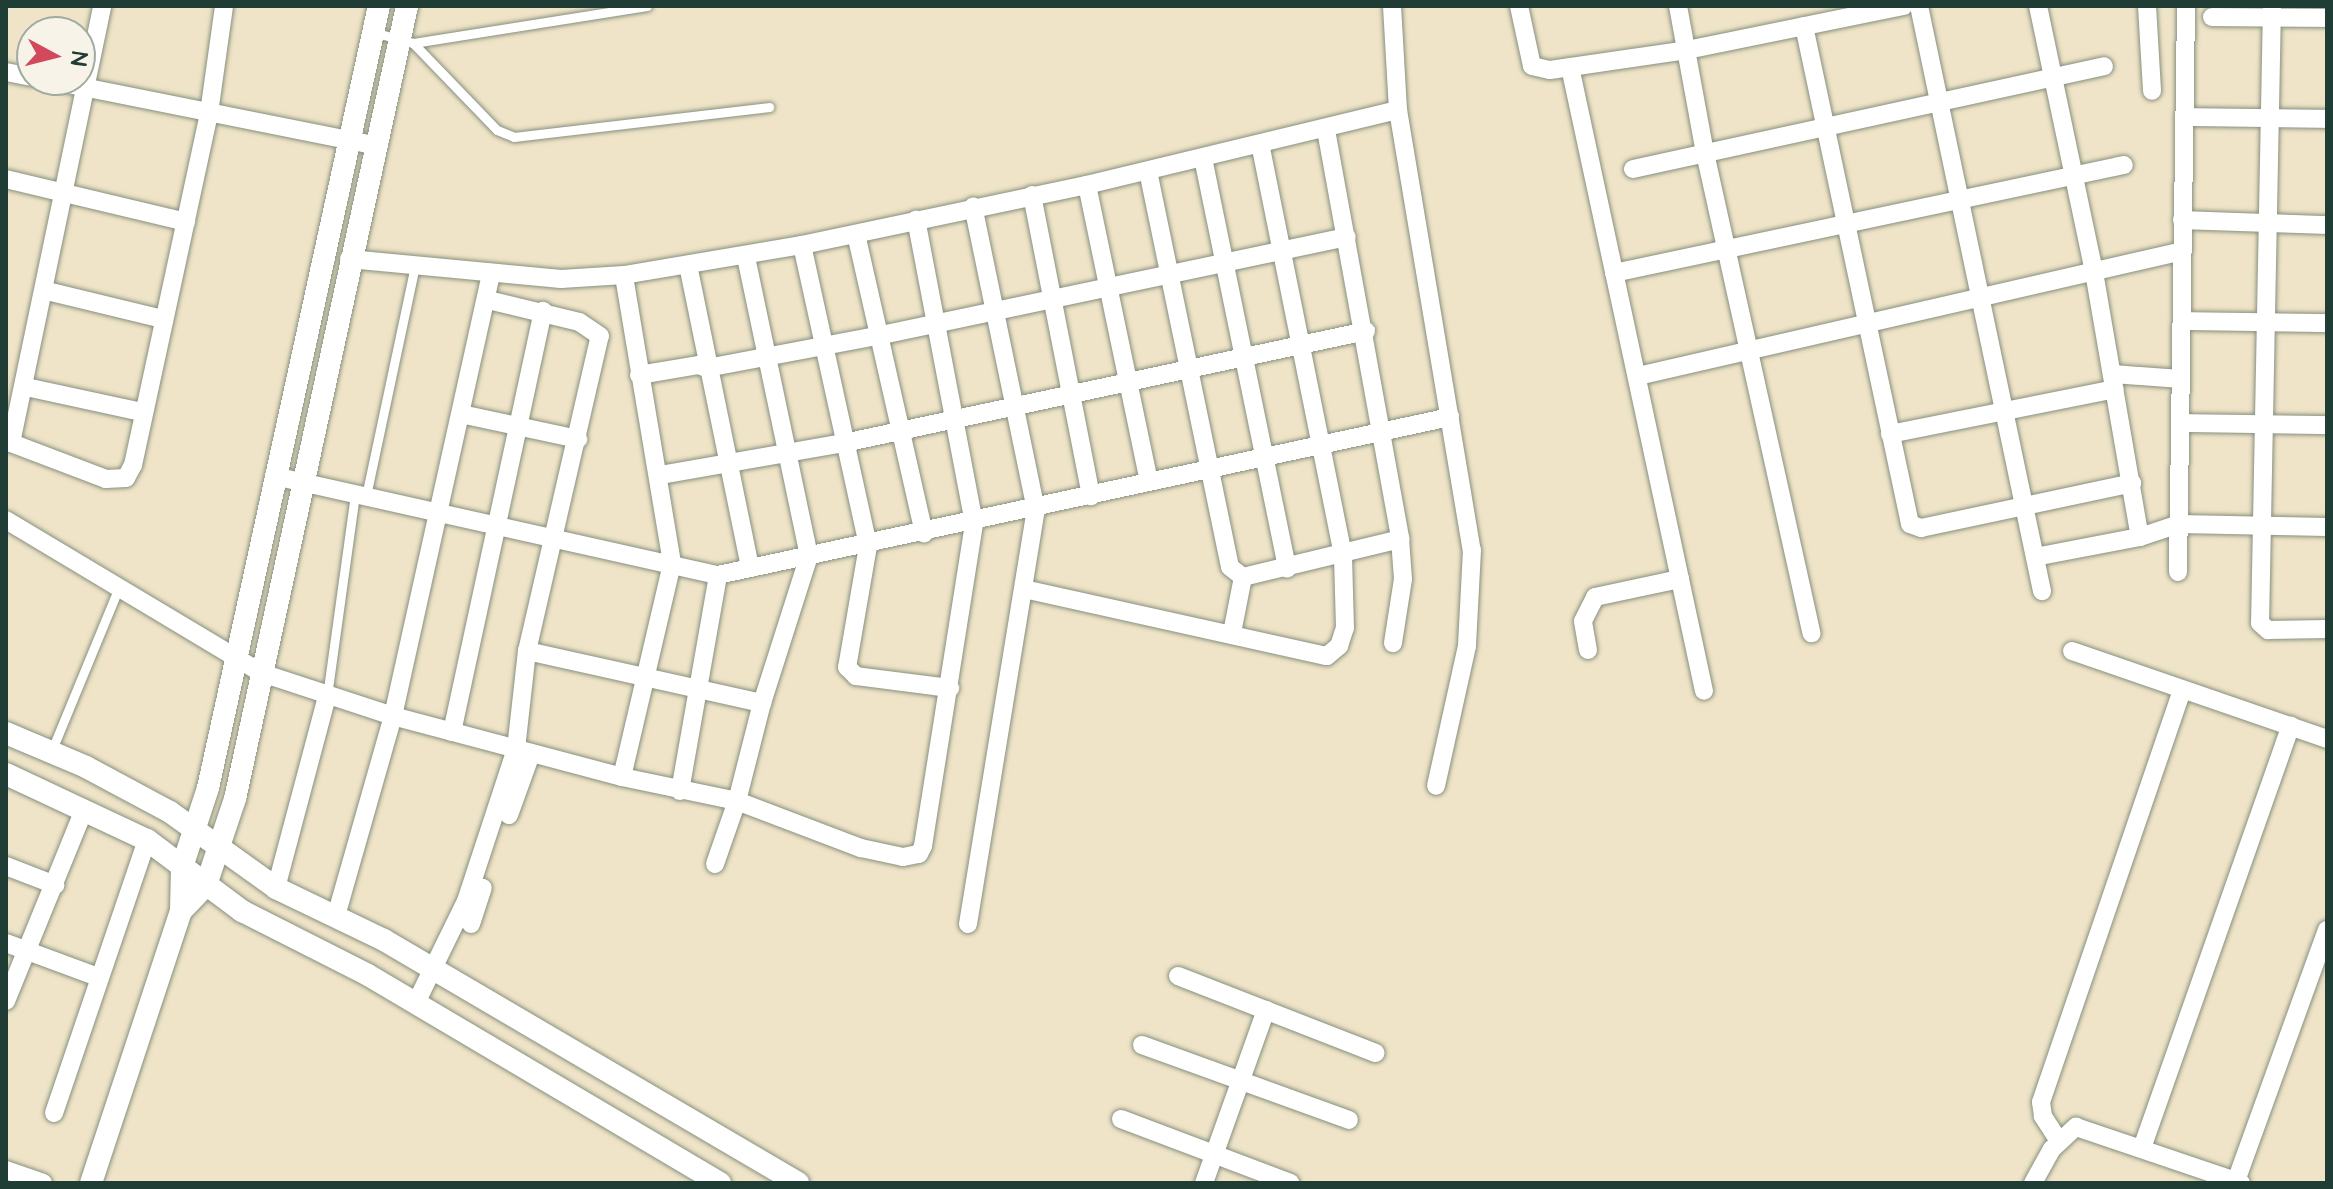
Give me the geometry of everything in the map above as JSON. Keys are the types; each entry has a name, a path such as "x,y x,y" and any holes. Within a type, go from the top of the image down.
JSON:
{"street":[{"path":"96,41 102,6"},
{"path":"91,1183 181,911 182,867 196,832 347,139 379,6"},
{"path":"181,911 206,885 219,850 262,673 373,145 406,40 407,6"},
{"path":"1392,6 1398,110 1472,550 1472,598 1467,646 1436,786"},
{"path":"1519,6 1532,66 1570,67 1687,50 1904,6"},
{"path":"1678,6 1705,153 1751,350 1811,633"},
{"path":"1919,6 1983,297 2042,591"},
{"path":"2038,6 2094,272 2140,537"},
{"path":"2147,6 2152,91"},
{"path":"2178,572 2186,6"},
{"path":"86,96 26,387 8,442 106,479 126,478 209,113 220,7"},
{"path":"2272,11 2260,623 2268,630 2327,629"},
{"path":"2212,17 2272,11 2327,18"},
{"path":"1804,26 1823,128 1910,524 1921,528 2132,483"},
{"path":"1633,169 1942,104 2104,66"},
{"path":"1570,67 1704,691"},
{"path":"96,90 373,145"},
{"path":"349,259 561,279 624,275 746,256 973,206 1087,185 1261,147 1398,110"},
{"path":"2185,117 2327,119"},
{"path":"1326,130 1366,331 1400,539 1403,579 1393,643"},
{"path":"1024,589 1334,654 1345,628 1343,555 1325,446 1261,147"},
{"path":"1203,158 1268,460 1287,568"},
{"path":"1614,273 1962,202 2124,165"},
{"path":"1148,171 1211,473 1225,557 1234,573 1243,577 1287,568 1400,539"},
{"path":"6,179 186,222"},
{"path":"1087,185 1149,482"},
{"path":"1032,195 1091,496"},
{"path":"968,924 1036,510 973,206"},
{"path":"6,520 121,584 262,673 327,696 452,732 622,777 737,801 861,848 903,857 919,854 950,688 974,523 916,220"},
{"path":"2182,220 2327,225"},
{"path":"856,234 898,431 924,533"},
{"path":"639,375 699,365 707,368 877,336 1053,296 1347,237"},
{"path":"802,245 868,546 848,660 850,673 950,688"},
{"path":"1638,376 2183,251"},
{"path":"715,864 737,801 762,703 809,556 764,357 746,256"},
{"path":"688,265 750,568"},
{"path":"336,916 393,716 437,512 488,300 491,273"},
{"path":"622,777 672,563 660,475 639,375 624,275"},
{"path":"47,291 163,319"},
{"path":"471,924 524,751 527,651 600,336 589,326 543,311 488,300"},
{"path":"452,732 543,311"},
{"path":"2182,321 2327,323"},
{"path":"660,475 844,443 1072,394 1126,379 1190,369 1366,331"},
{"path":"1890,434 2006,413 2114,382 2181,379"},
{"path":"26,387 142,412"},
{"path":"461,414 578,439"},
{"path":"274,476 718,575 1036,510 1149,482 1211,473 1450,417"},
{"path":"2182,423 2327,425"},
{"path":"2035,557 2140,537 2179,524 2327,527"},
{"path":"680,791 718,575"},
{"path":"1232,633 1243,577"},
{"path":"1588,650 1583,621 1595,597 1680,579"},
{"path":"527,651 762,703"},
{"path":"2072,651 2327,739"},
{"path":"2056,1145 2043,1116 2041,1102 2182,689"},
{"path":"276,888 327,696"},
{"path":"2142,1148 2291,725"},
{"path":"6,733 51,752 170,812 276,888 336,916 434,969 798,1183"},
{"path":"416,1003 466,901 524,751"},
{"path":"6,774 147,840 242,911 416,1003 720,1183"},
{"path":"6,1001 84,810"},
{"path":"54,1113 147,840"},
{"path":"6,866 55,885"},
{"path":"2036,1176 2056,1145 2076,1127 2239,1182 2327,930"},
{"path":"6,943 98,977"},
{"path":"1178,976 1376,1053"},
{"path":"1204,1183 1266,1010"},
{"path":"1142,1045 1349,1120"},
{"path":"1121,1119 1290,1183"},
{"path":"6,1170 43,1183"}],"lane":[{"path":"373,32 406,40 647,6"},
{"path":"406,40 456,82 497,130 514,137 769,107"},
{"path":"327,696 361,495 415,265"},
{"path":"51,752 121,584"}]}
